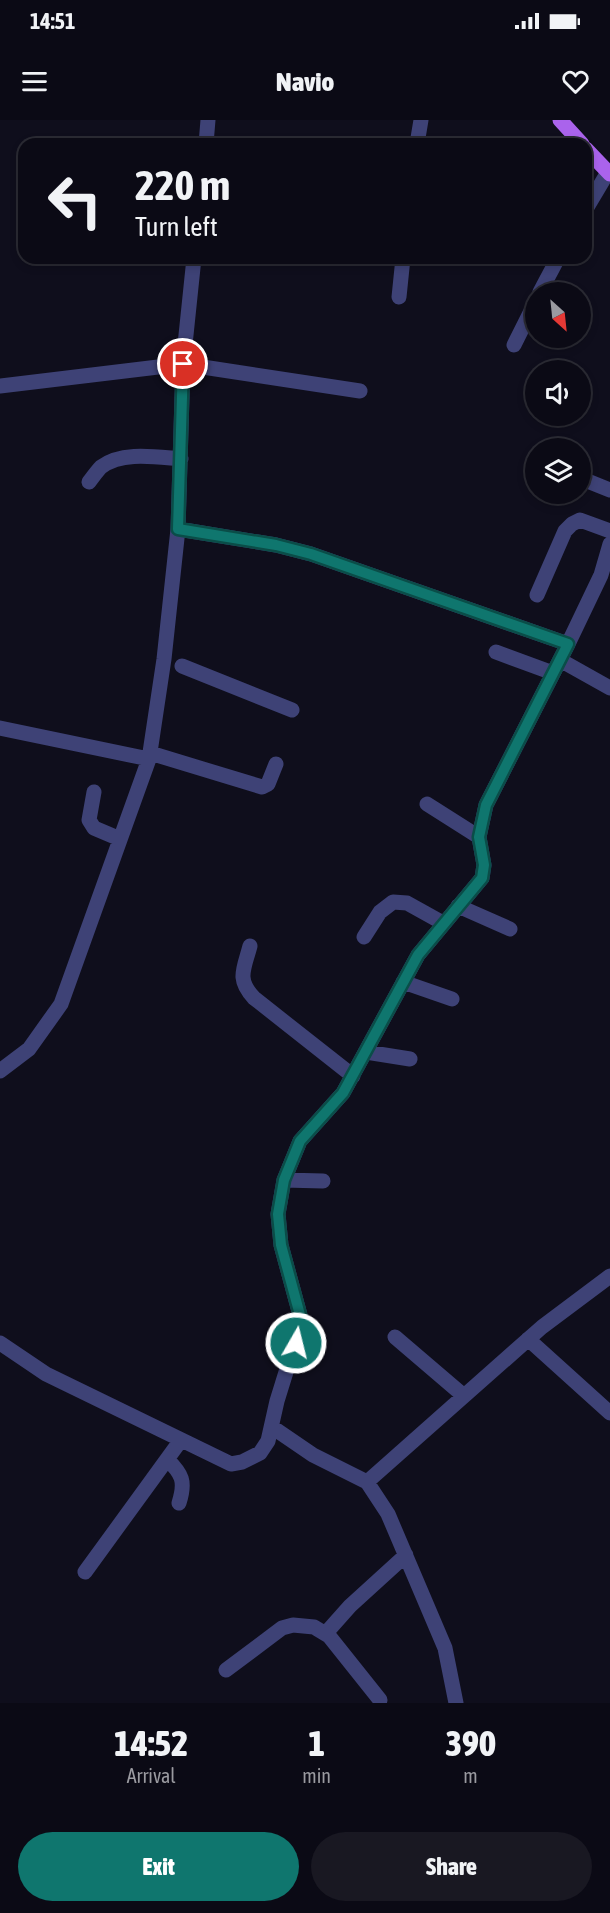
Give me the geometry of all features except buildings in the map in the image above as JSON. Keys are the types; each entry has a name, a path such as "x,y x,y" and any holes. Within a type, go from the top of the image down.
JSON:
{"main road":[{"path":"560,120 576,138"},
{"path":"592,155 609,173"}],"street":[{"path":"206,138 208,120"},
{"path":"418,138 421,120"},
{"path":"592,200 609,173"},
{"path":"2,1066 29,1049 61,1004 149,756 171,662 178,529 171,459 193,264"},
{"path":"399,297 402,264"},
{"path":"545,282 555,264"},
{"path":"514,345 525,323"},
{"path":"0,386 183,364 360,391"},
{"path":"89,482 101,468 114,460 131,457 171,459"},
{"path":"591,482 610,490"},
{"path":"537,595 565,531 572,524 580,520 610,531"},
{"path":"178,529 276,545 311,554 568,644"},
{"path":"0,1343 46,1374 231,1464 242,1462 260,1453 268,1441 277,1401 296,1343 300,1315 281,1245 278,1214 284,1180 300,1141 343,1093 418,955 482,878 484,865 479,837 486,805 601,575 610,544"},
{"path":"496,652 556,667 610,688"},
{"path":"171,662 292,710"},
{"path":"0,728 149,756 262,787 268,784 276,764"},
{"path":"94,792 89,820 94,828 120,839"},
{"path":"427,804 479,837"},
{"path":"363,937 380,912 393,902 407,903 443,923"},
{"path":"458,906 510,929"},
{"path":"249,946 242,977 245,989 352,1076"},
{"path":"403,982 452,999"},
{"path":"366,1052 410,1059"},
{"path":"284,1180 323,1182"},
{"path":"367,1482 528,1339 610,1276"},
{"path":"395,1337 464,1396"},
{"path":"528,1339 610,1413"},
{"path":"272,1427 313,1455 367,1482 388,1514 445,1648 456,1703"},
{"path":"85,1572 181,1440"},
{"path":"167,1459 180,1472 183,1491 179,1503"},
{"path":"326,1634 350,1606 406,1555"},
{"path":"226,1670 282,1629 293,1625 314,1627 326,1634 380,1700"}],"route":[{"path":"183,364 178,529 276,545 311,554 568,644 486,805 479,837 484,865 482,878 418,955 343,1093 300,1141 284,1180 278,1214 281,1245 300,1315 296,1343"}]}
